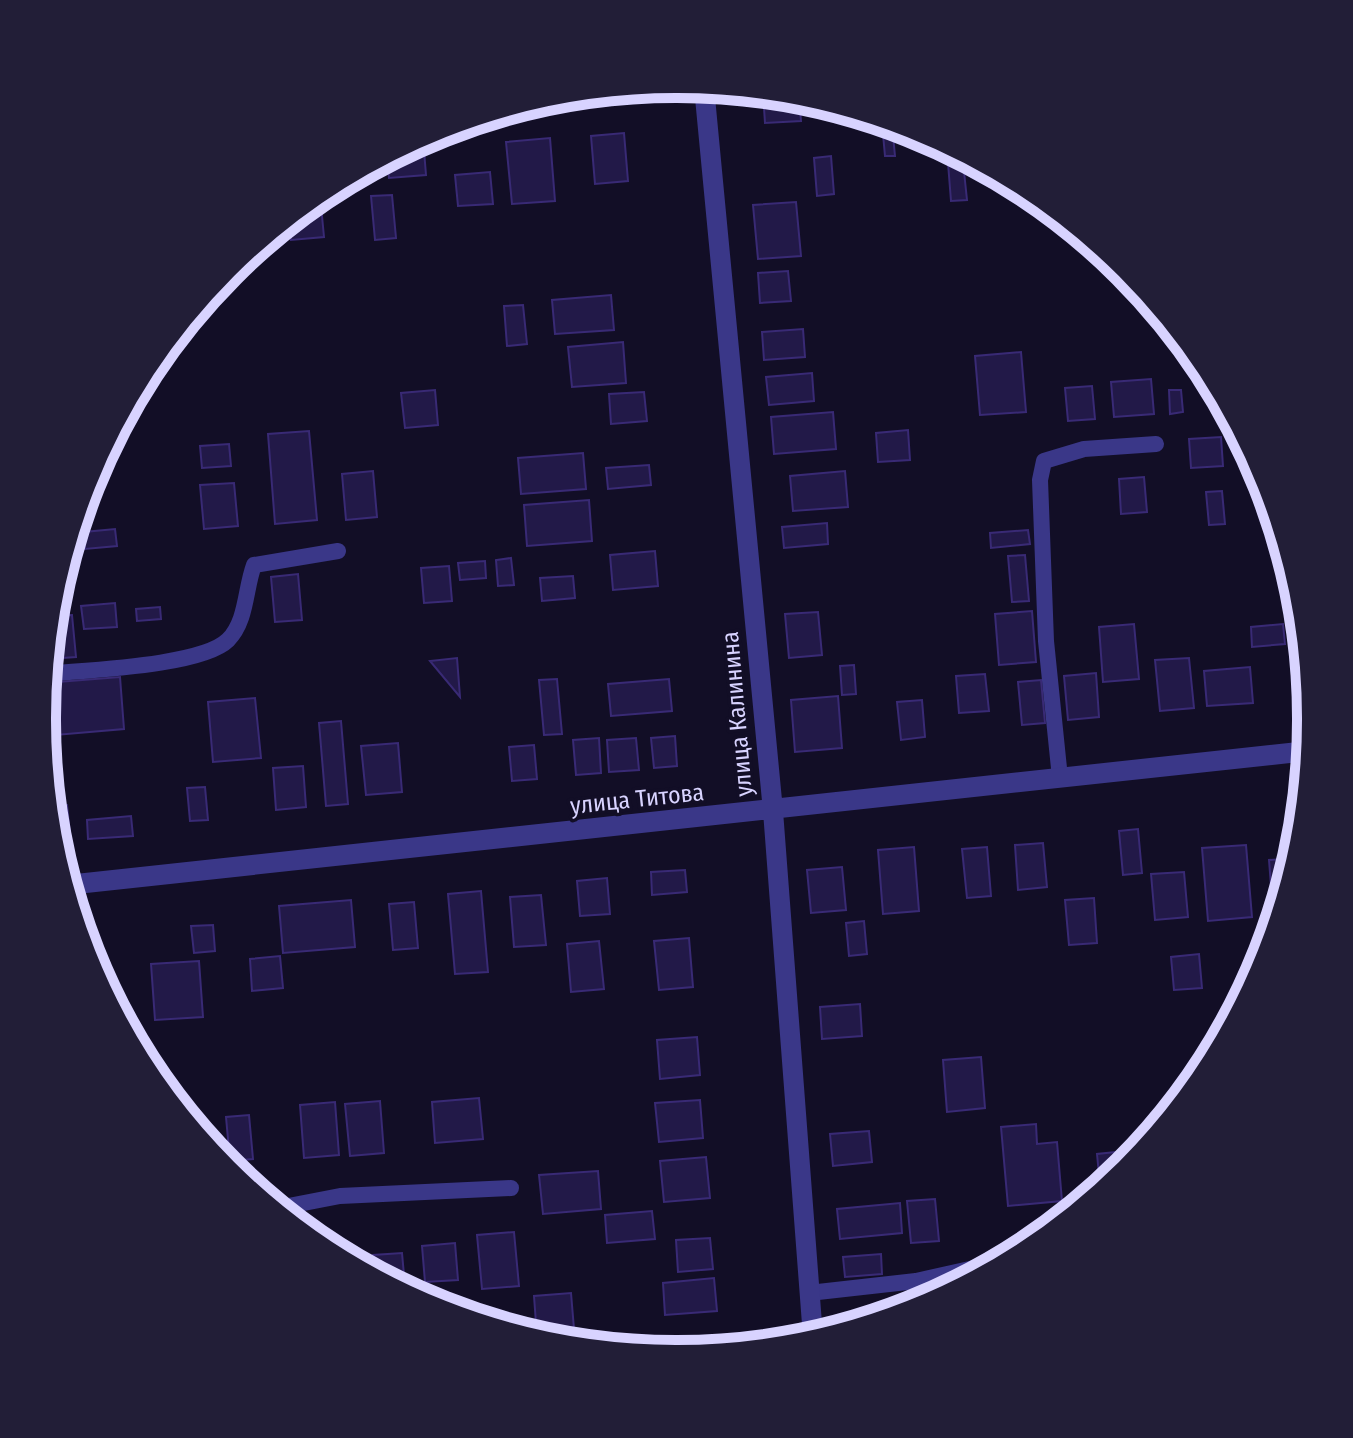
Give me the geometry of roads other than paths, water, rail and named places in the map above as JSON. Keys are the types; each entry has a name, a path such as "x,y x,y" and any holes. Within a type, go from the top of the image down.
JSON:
{"street":[{"name":"улица Калинина","path":"705,99 773,811 812,1324"},
{"name":"улица Титова","path":"78,884 1296,752"}],"lane":[{"path":"1060,778 1046,641 1040,480 1044,461 1084,449 1156,444"},
{"path":"58,673 162,662 208,652 227,640 242,617 254,565 338,551"},
{"path":"292,1205 340,1196 511,1188"},
{"path":"809,1293 916,1281 960,1271"}]}
